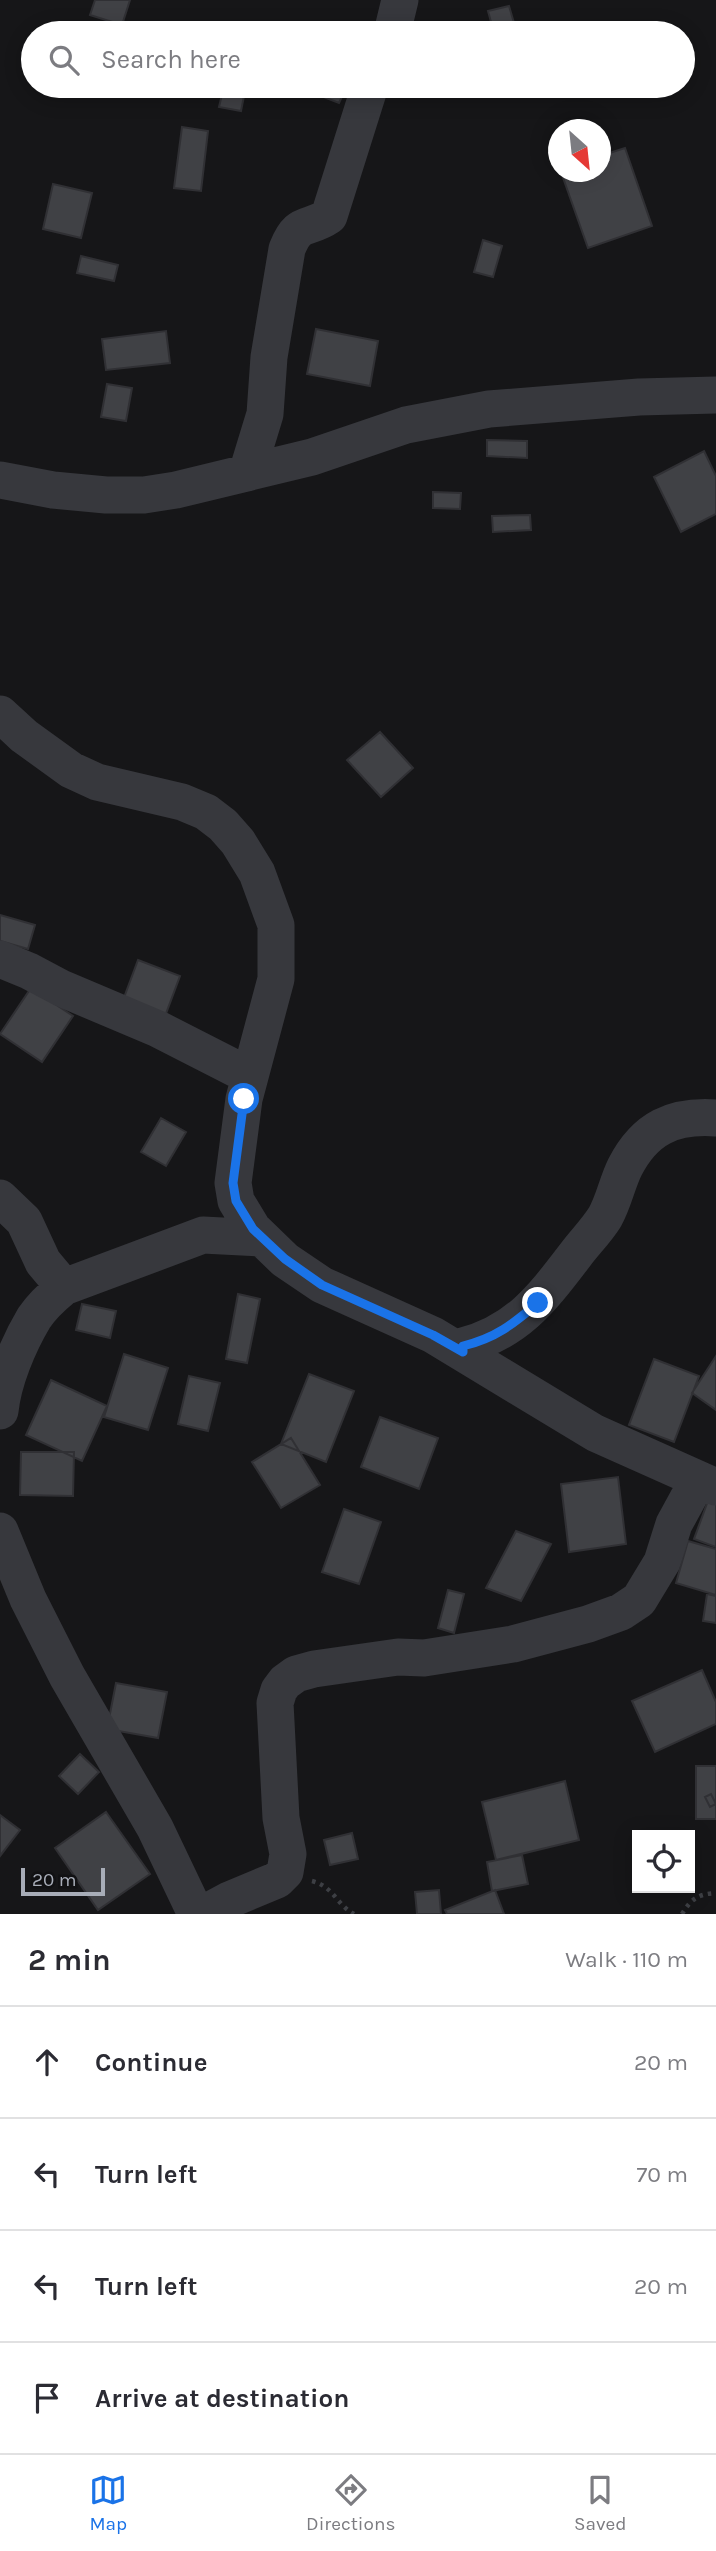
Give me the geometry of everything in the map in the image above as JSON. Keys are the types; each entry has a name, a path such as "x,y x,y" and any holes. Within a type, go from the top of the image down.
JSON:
{"street":[{"path":"394,21 400,0"},
{"path":"247,473 265,414 269,357 287,249 293,233 329,216 365,98"},
{"path":"0,480 53,490 144,495 176,490 312,457 406,425 489,409 613,398 716,395"},
{"path":"0,714 24,736 71,770 97,782 182,802 206,812 223,825 238,842 260,882 275,925 276,979 244,1099 233,1183 236,1201 253,1229 285,1259 322,1285 401,1320 463,1352 594,1433 707,1484 674,1524 662,1562 639,1600 621,1612 588,1624 513,1644 424,1658 398,1657 314,1669 296,1674 285,1682 275,1703 281,1818 288,1854 283,1875 209,1912 155,1828 61,1665 28,1599 0,1531"},
{"path":"0,959 158,1029 250,1076"},
{"path":"463,1352 463,1346 485,1340 503,1331 538,1303 604,1219 624,1168 639,1145 657,1128 687,1117 716,1118"},
{"path":"0,1198 24,1221 43,1262 64,1287"},
{"path":"0,1401 34,1317 48,1300 64,1287 202,1235 262,1238"}],"path":[{"path":"283,1875 326,1885 345,1908 354,1914"},
{"path":"682,1914 693,1898 716,1893"}],"building":[{"path":"95,0 130,0 123,21 109,21 90,15"},
{"path":"509,6 513,21 491,21 488,11"},
{"path":"221,98 244,98 241,111 219,107"},
{"path":"326,98 341,98 339,103"},
{"path":"182,127 208,131 201,191 174,188"},
{"path":"625,148 652,226 588,248 565,182 611,182 611,152"},
{"path":"53,184 92,193 81,238 43,229"},
{"path":"483,240 502,246 493,277 474,272"},
{"path":"81,256 118,265 114,281 77,273"},
{"path":"316,329 378,341 370,386 307,374"},
{"path":"166,331 170,363 106,370 102,339"},
{"path":"107,384 132,388 126,421 101,417"},
{"path":"487,440 527,441 527,458 487,456"},
{"path":"704,451 716,476 716,514 681,532 654,477"},
{"path":"433,492 461,493 460,509 433,508"},
{"path":"530,515 531,530 493,532 492,516"},
{"path":"380,732 413,768 381,797 347,760"},
{"path":"0,915 35,925 28,949 0,941"},
{"path":"138,960 180,976 164,1019 122,1003"},
{"path":"31,988 73,1016 42,1062 0,1034"},
{"path":"161,1118 186,1132 166,1166 141,1152"},
{"path":"238,1294 260,1299 247,1363 226,1359"},
{"path":"82,1304 116,1311 110,1338 76,1330"},
{"path":"124,1354 168,1368 148,1430 104,1417"},
{"path":"716,1356 716,1410 692,1393"},
{"path":"654,1359 699,1376 674,1442 629,1425"},
{"path":"309,1374 354,1391 326,1462 281,1444"},
{"path":"189,1376 220,1383 208,1431 178,1424"},
{"path":"51,1380 107,1406 82,1461 26,1435"},
{"path":"380,1417 438,1438 419,1489 361,1467"},
{"path":"291,1438 320,1485 281,1508 252,1462"},
{"path":"21,1452 74,1452 73,1496 20,1495"},
{"path":"618,1477 626,1544 569,1552 561,1484"},
{"path":"709,1498 716,1501 716,1547 694,1539"},
{"path":"344,1509 381,1522 359,1584 322,1572"},
{"path":"516,1531 551,1544 521,1601 486,1588"},
{"path":"688,1541 716,1549 716,1595 676,1583"},
{"path":"448,1590 464,1594 454,1633 438,1628"},
{"path":"707,1594 716,1596 716,1623 703,1621"},
{"path":"702,1670 716,1702 716,1724 655,1752 632,1701"},
{"path":"116,1683 167,1692 158,1738 107,1729"},
{"path":"80,1754 99,1772 78,1794 59,1776"},
{"path":"696,1766 716,1766 716,1819 696,1819"},
{"path":"565,1781 579,1840 496,1860 482,1802"},
{"path":"711,1794 716,1804 710,1807 705,1797"},
{"path":"106,1812 150,1874 98,1910 55,1848"},
{"path":"0,1815 20,1830 0,1856"},
{"path":"352,1833 358,1859 330,1865 324,1840"},
{"path":"522,1855 528,1884 492,1891 487,1862"},
{"path":"439,1890 441,1914 417,1914 415,1892"},
{"path":"495,1890 504,1914 447,1914 445,1910"}],"route":[{"path":"244,1099 233,1183 236,1201 253,1229 262,1238 285,1259 322,1285 381,1310 463,1352 463,1346 485,1340 503,1331 538,1303"}]}
